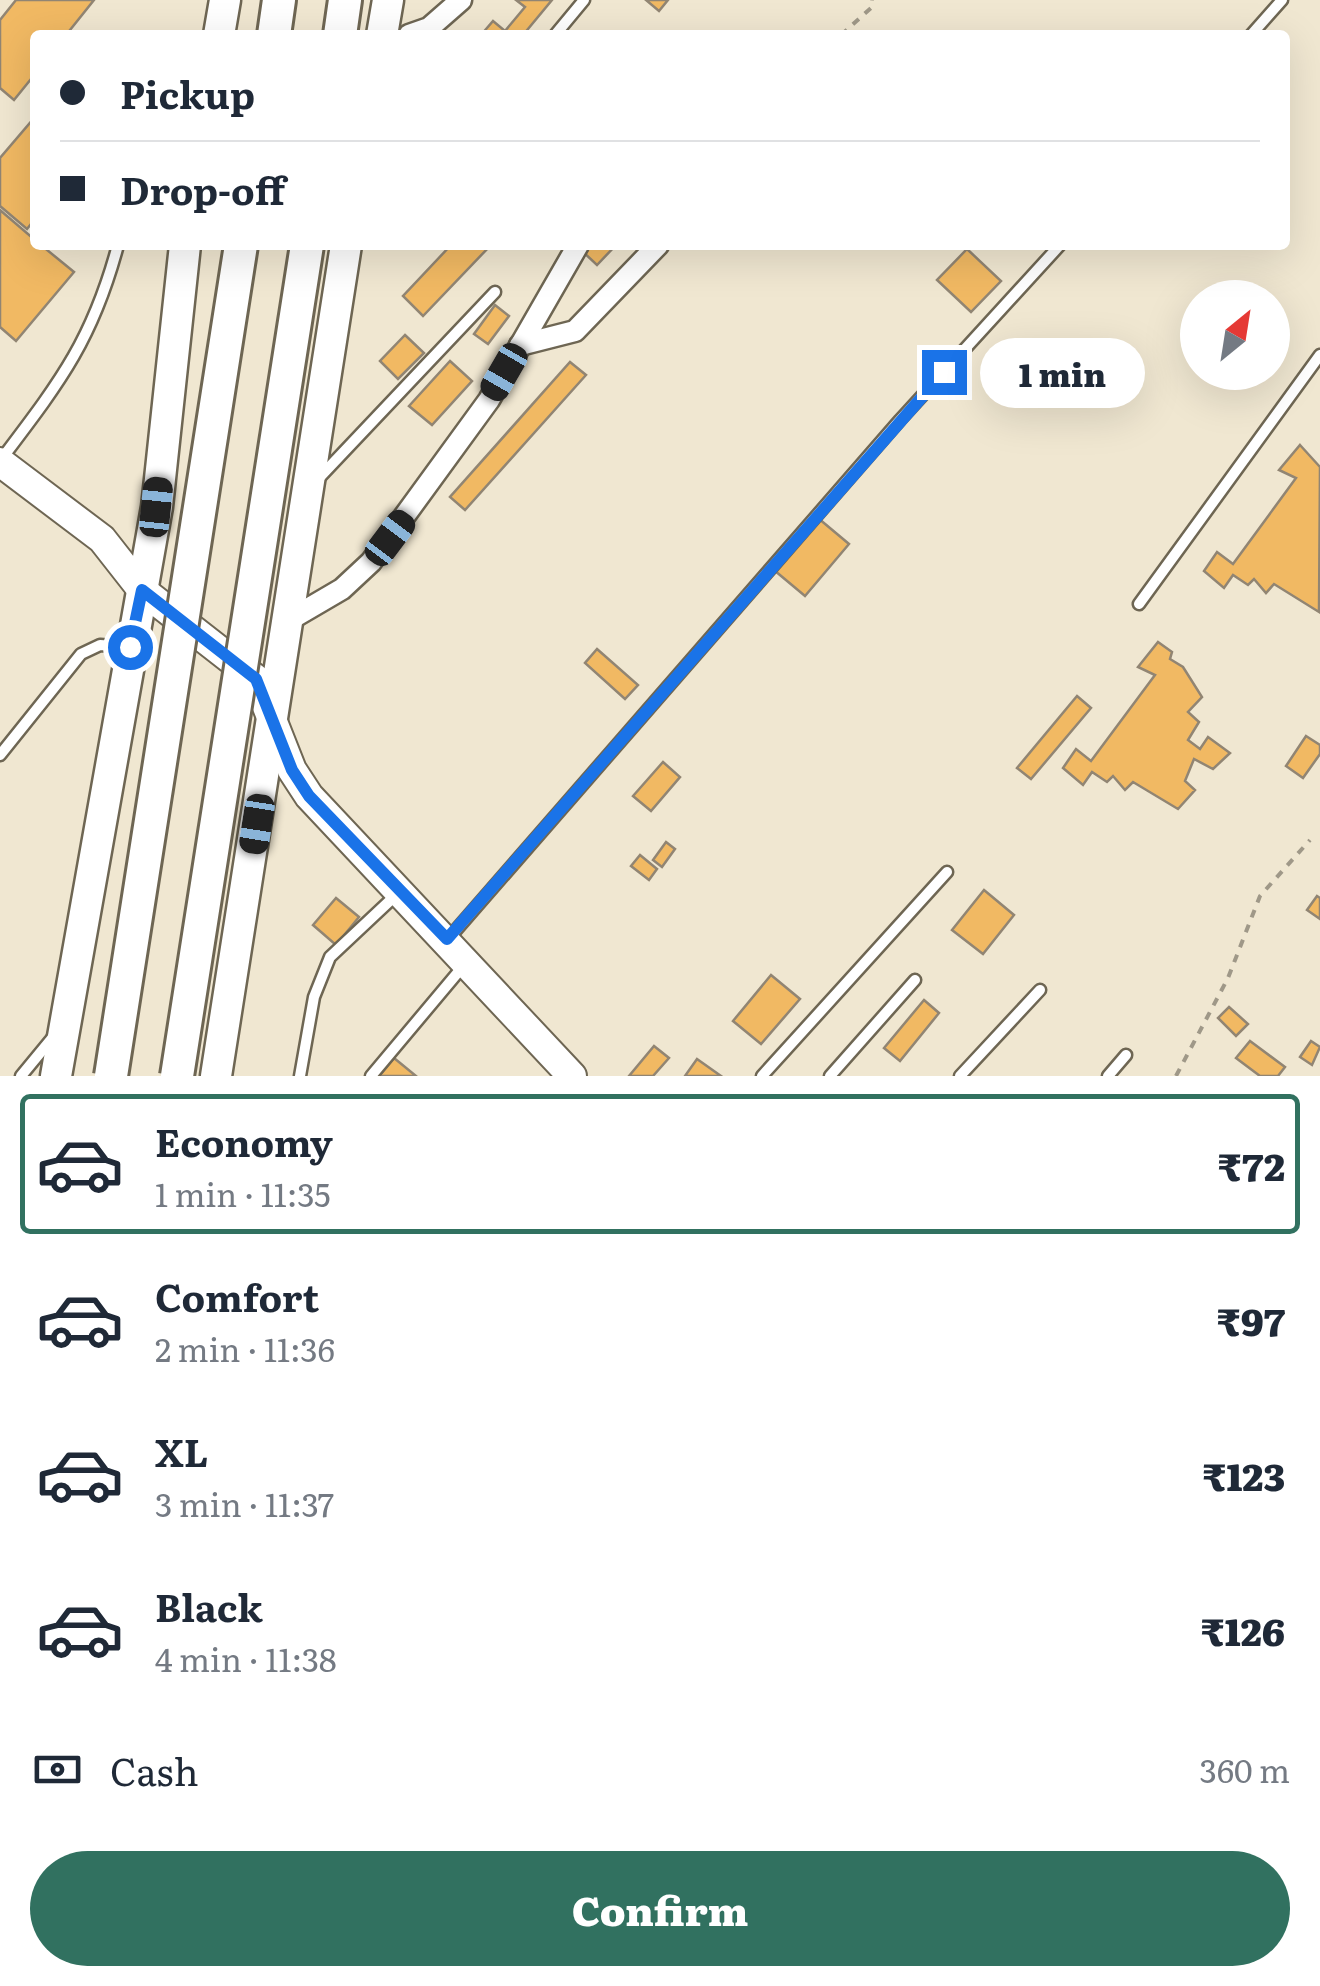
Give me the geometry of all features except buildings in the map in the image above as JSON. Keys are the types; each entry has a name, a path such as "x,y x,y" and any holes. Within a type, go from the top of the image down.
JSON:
{"highway":[{"path":"275,30 279,0"},
{"path":"341,30 345,0"},
{"path":"112,1076 240,250"},
{"path":"177,1076 306,250"}],"main road":[{"path":"220,30 225,0"},
{"path":"383,30 388,0"},
{"path":"56,1076 156,507 184,250"},
{"path":"216,1076 345,250"},
{"path":"0,462 102,538 142,590 256,679 274,716 282,746 309,796 572,1076"}],"street":[{"path":"423,30 461,0"},
{"path":"289,620 342,589 372,562 489,400 575,250"},
{"path":"520,345 575,331 653,250"}],"lane":[{"path":"559,30 584,0"},
{"path":"1255,30 1282,0"},
{"path":"0,462 67,372 90,332 116,250"},
{"path":"447,939 900,420 1055,250"},
{"path":"308,490 496,292"},
{"path":"1138,604 1320,355"},
{"path":"0,756 81,654 100,645 130,647"},
{"path":"762,1076 947,872"},
{"path":"300,1076 314,997 330,958 400,891"},
{"path":"371,1076 466,963"},
{"path":"830,1076 914,980"},
{"path":"960,1076 1040,990"},
{"path":"20,1076 64,1023"},
{"path":"1108,1076 1126,1055"}],"path":[{"path":"846,30 871,8 872,0"},
{"path":"1176,1076 1228,978 1260,896 1310,840"}],"route":[{"path":"130,647 142,590 256,679 274,716 292,770 309,796 447,939 944,372"}]}
